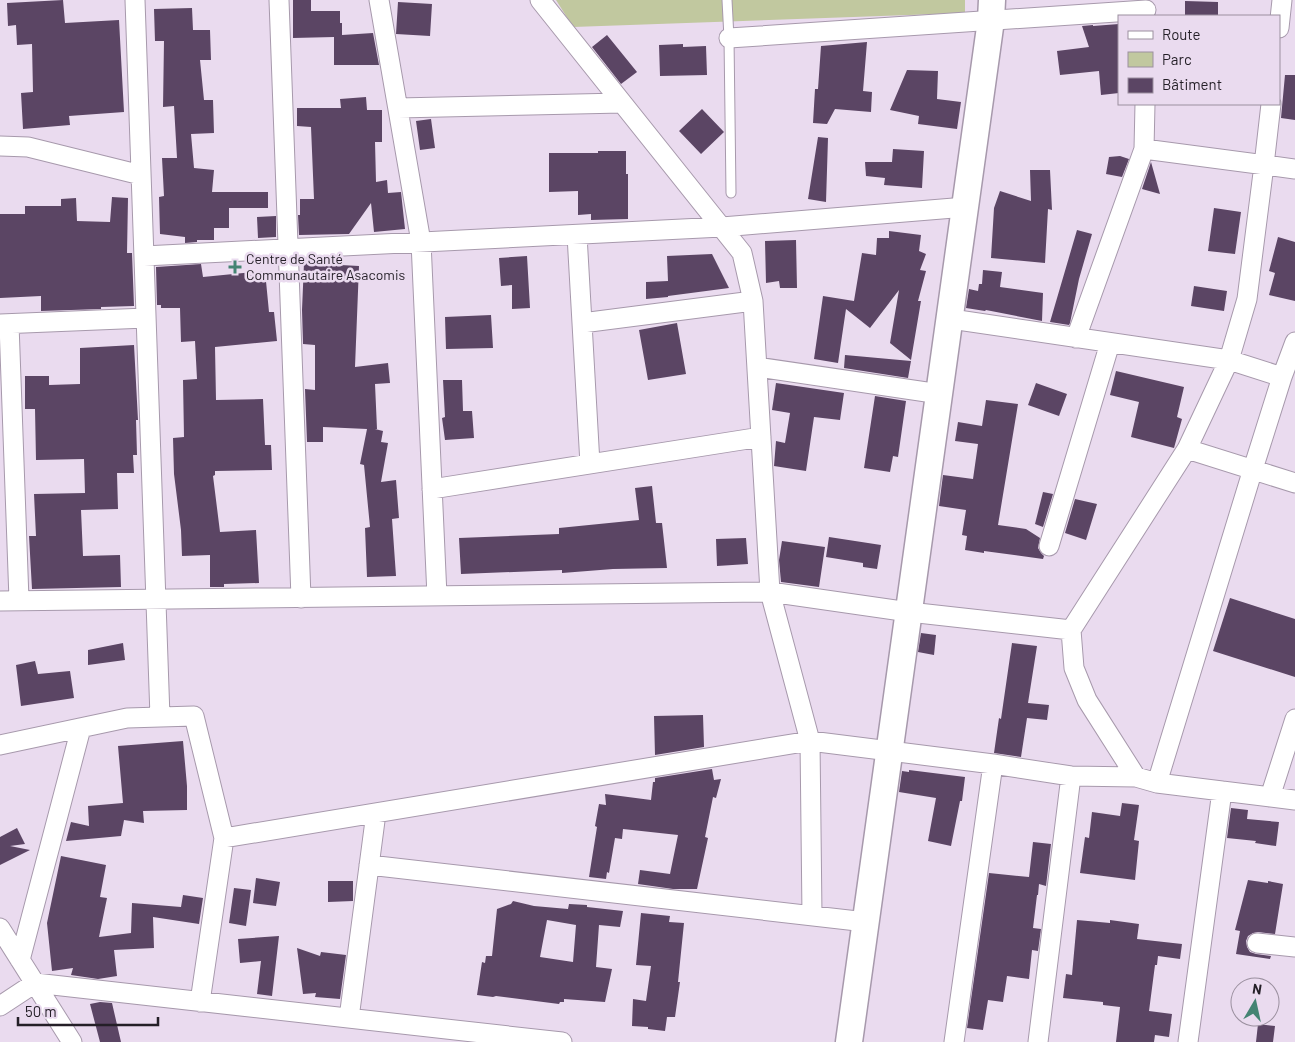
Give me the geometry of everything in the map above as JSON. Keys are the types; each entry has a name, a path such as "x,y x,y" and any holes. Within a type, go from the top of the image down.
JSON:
{"street":[{"path":"135,0 160,717"},
{"path":"279,0 301,598"},
{"path":"379,0 421,242 437,596"},
{"path":"540,0 742,253 754,301 770,592 810,741 812,915"},
{"path":"1280,19 1282,0"},
{"path":"729,38 992,10 1146,9"},
{"path":"849,1042 951,319 992,10"},
{"path":"398,108 622,103"},
{"path":"1076,338 1144,149 1144,105"},
{"path":"1136,777 1087,700 1074,668 1071,630 1187,449 1229,360 1247,299 1271,105"},
{"path":"0,143 28,147 141,175"},
{"path":"1144,149 1295,169"},
{"path":"144,256 722,227 966,207"},
{"path":"577,235 590,464"},
{"path":"582,323 754,301"},
{"path":"19,600 7,466 5,324 146,318"},
{"path":"951,319 1229,360 1282,378"},
{"path":"1157,783 1252,470 1295,342"},
{"path":"1049,546 1110,343"},
{"path":"757,367 940,394"},
{"path":"432,489 761,437"},
{"path":"1187,449 1295,482"},
{"path":"0,601 770,592 909,612 1071,630"},
{"path":"0,745 126,718 194,716 224,838 200,1002"},
{"path":"1270,797 1295,719"},
{"path":"20,960 81,728"},
{"path":"224,838 810,741 1071,776 1136,777 1157,783 1295,800"},
{"path":"954,1042 992,764"},
{"path":"1038,1042 1071,776"},
{"path":"1188,1042 1222,791"},
{"path":"350,1018 376,813"},
{"path":"369,865 866,922"},
{"path":"0,928 72,1042"},
{"path":"1257,943 1295,947"},
{"path":"0,1006 35,984 562,1042"}],"lane":[{"path":"727,0 731,193"}],"green space":[{"path":"556,0 965,0 965,13 573,27"}],"building":[{"path":"63,0 65,23 119,20 124,112 69,116 70,125 23,129 21,93 33,92 32,44 17,45 16,25 8,26 7,3"},
{"path":"293,0 311,0 311,11 340,11 342,35 373,33 379,65 334,65 334,37 293,38"},
{"path":"1185,1 1218,2 1218,15 1185,15"},
{"path":"398,2 432,4 430,36 396,34"},
{"path":"192,8 193,30 210,30 211,60 200,60 204,100 213,100 214,133 191,134 194,168 214,170 212,192 268,192 268,208 229,208 229,228 214,228 214,240 197,240 197,242 185,243 185,237 160,234 159,197 164,196 162,158 177,158 174,106 163,107 164,41 155,41 154,9"},
{"path":"1118,24 1118,93 1101,95 1099,71 1060,75 1057,51 1089,47 1082,26"},
{"path":"607,35 637,72 621,84 592,47"},
{"path":"867,42 863,91 872,92 871,112 835,109 827,124 813,123 815,89 818,89 821,46"},
{"path":"683,44 683,47 706,46 707,75 660,76 659,45"},
{"path":"907,70 938,71 937,99 961,102 957,129 918,124 919,116 890,110"},
{"path":"1285,75 1295,75 1295,120 1281,118"},
{"path":"366,97 367,110 382,110 382,142 375,142 376,182 387,180 388,193 401,192 405,229 374,232 371,203 349,234 299,235 298,215 300,215 300,199 314,199 311,127 297,126 297,108 341,108 340,99"},
{"path":"702,109 724,132 701,154 679,131"},
{"path":"431,119 435,148 420,150 416,121"},
{"path":"818,137 828,138 826,202 808,199"},
{"path":"893,149 924,151 922,188 884,185 885,178 866,176 865,162 892,162"},
{"path":"598,151 626,151 628,219 591,220 591,214 578,215 578,191 549,192 549,153 598,153"},
{"path":"1120,156 1129,159 1122,177 1106,174 1109,157"},
{"path":"1151,162 1160,194 1142,189"},
{"path":"1030,170 1050,170 1052,210 1048,209 1045,263 991,258 994,208 1000,191 1031,201"},
{"path":"112,197 128,198 127,253 132,253 134,306 41,311 41,296 0,298 0,214 25,214 25,206 61,206 61,199 76,198 77,221 110,222"},
{"path":"1214,208 1241,212 1235,254 1208,251"},
{"path":"276,216 276,237 258,238 257,217"},
{"path":"1077,230 1092,234 1079,279 1070,323 1069,325 1050,322"},
{"path":"889,231 921,235 919,251 926,254 920,270 926,271 918,301 921,301 911,360 890,343 899,290 870,328 846,309 838,363 814,359 823,296 854,301 862,253 876,255 877,238 889,238"},
{"path":"1278,237 1295,242 1295,301 1269,295 1275,273 1269,271"},
{"path":"796,240 797,288 780,288 779,281 766,283 765,241"},
{"path":"712,254 729,288 646,299 646,282 668,281 667,256"},
{"path":"527,256 530,308 512,309 512,285 501,286 499,258"},
{"path":"304,263 359,266 355,367 388,363 390,383 375,384 377,429 375,429 383,431 381,442 388,443 381,482 396,480 399,518 392,519 396,576 367,577 365,528 370,527 364,465 360,464 367,429 323,427 323,442 307,442 305,389 315,390 315,345 303,344"},
{"path":"201,264 203,277 265,271 269,312 274,312 277,341 215,347 216,400 263,399 265,445 271,445 272,470 215,471 213,476 220,532 256,530 259,583 224,584 224,587 210,587 210,555 182,556 181,530 174,474 173,438 184,437 183,380 197,379 195,341 181,342 180,308 161,308 161,305 157,305 156,267"},
{"path":"983,270 1002,272 1000,287 1043,293 1042,321 966,308 969,289 978,291 979,284 982,284"},
{"path":"1194,286 1227,291 1224,311 1191,306"},
{"path":"491,315 493,348 446,349 445,317"},
{"path":"677,323 686,374 648,380 639,330"},
{"path":"134,345 138,420 136,420 137,455 133,455 134,473 117,473 118,509 81,510 83,556 120,555 121,587 32,589 29,536 36,536 34,494 85,493 84,459 36,460 35,409 25,409 25,376 49,376 49,385 80,384 80,348"},
{"path":"845,355 911,361 908,378 844,368"},
{"path":"1116,371 1184,387 1177,417 1182,419 1174,448 1131,437 1139,402 1110,395"},
{"path":"443,380 462,380 463,411 472,411 474,438 445,440 442,418 445,417"},
{"path":"776,383 844,393 840,420 814,417 806,471 774,466 776,441 785,443 790,413 772,410"},
{"path":"1036,383 1067,394 1059,416 1028,405"},
{"path":"875,396 906,401 898,457 893,456 890,472 864,468"},
{"path":"986,400 1018,404 998,525 1026,529 1040,538 1038,548 1044,556 1043,559 965,550 967,536 962,535 966,510 939,506 943,475 973,479 978,444 955,441 958,422 982,426"},
{"path":"652,486 656,523 662,523 667,568 613,569 562,573 562,570 461,574 459,538 559,534 559,528 639,520 635,488"},
{"path":"1043,492 1053,494 1043,527 1035,524"},
{"path":"1075,499 1097,504 1086,540 1065,533"},
{"path":"829,537 881,545 877,569 863,567 863,563 826,557"},
{"path":"746,538 748,564 717,566 716,539"},
{"path":"782,541 825,547 819,587 781,582 779,560"},
{"path":"1230,598 1295,619 1295,677 1213,651"},
{"path":"921,633 936,635 934,655 918,652"},
{"path":"123,643 125,660 88,665 88,650"},
{"path":"1012,643 1037,646 1028,703 1049,705 1047,720 1027,718 1021,757 994,753"},
{"path":"35,661 38,674 70,671 74,698 21,706 16,665"},
{"path":"703,715 704,747 655,755 654,716"},
{"path":"183,741 187,810 143,811 144,823 124,820 121,836 66,841 71,822 89,826 88,806 123,803 118,746"},
{"path":"712,769 714,780 721,779 716,798 713,797 705,837 708,838 697,889 673,889 638,884 640,870 670,874 678,835 623,829 622,839 615,838 609,873 607,872 606,879 589,877 599,804 606,805 605,794 651,800 655,778"},
{"path":"909,770 965,777 962,801 960,801 951,846 928,841 936,798 899,792 902,771 909,772"},
{"path":"1122,803 1139,805 1134,840 1139,841 1135,880 1080,873 1085,837 1089,838 1092,812 1120,816"},
{"path":"1231,808 1248,810 1247,819 1279,822 1276,846 1255,843 1256,841 1227,838"},
{"path":"17,828 25,844 10,846 30,850 0,865 0,837"},
{"path":"1033,842 1051,844 1046,886 1039,884 1037,895 1033,928 1041,929 1038,951 1032,950 1029,979 1007,976 1003,1002 988,1000 983,1030 967,1028 989,873 1029,877"},
{"path":"61,856 106,865 100,897 107,898 99,937 131,933 132,903 181,907 183,895 203,898 199,924 153,917 154,948 114,950 117,976 98,979 71,975 73,968 52,971 47,923"},
{"path":"256,878 280,882 276,906 253,903"},
{"path":"1248,880 1283,884 1275,934 1253,933 1248,936 1246,941 1250,952 1271,956 1270,959 1236,954 1240,931 1235,930"},
{"path":"328,881 353,881 353,901 328,902"},
{"path":"234,888 251,890 246,926 229,923"},
{"path":"513,901 534,906 568,909 569,904 587,905 587,907 623,911 620,927 599,925 596,967 612,969 605,1002 564,999 564,1002 559,1004 477,995 482,962 485,963 486,956 492,956 497,909 511,904","holes":["547,920 576,925 573,962 540,957"]},
{"path":"641,913 670,916 669,922 684,923 678,982 680,982 675,1017 667,1017 665,1031 632,1026 633,999 646,1001 651,966 636,965"},
{"path":"1077,920 1110,923 1110,920 1139,924 1137,939 1182,944 1180,959 1158,956 1157,965 1155,965 1149,1011 1172,1014 1169,1037 1155,1035 1154,1042 1116,1042 1120,1007 1103,1005 1103,1002 1063,998 1066,974 1072,975"},
{"path":"279,936 272,996 257,994 261,961 240,963 238,939"},
{"path":"297,948 320,956 321,952 346,955 340,999 315,997 316,993 303,994"},
{"path":"100,1002 112,1003 121,1042 100,1042 90,1004"},
{"path":"1258,1027 1275,1027 1273,1042 1256,1042"}],"place":[{"name":"Centre de Santé Communautaire Asacomis","path":"235,267"}]}
